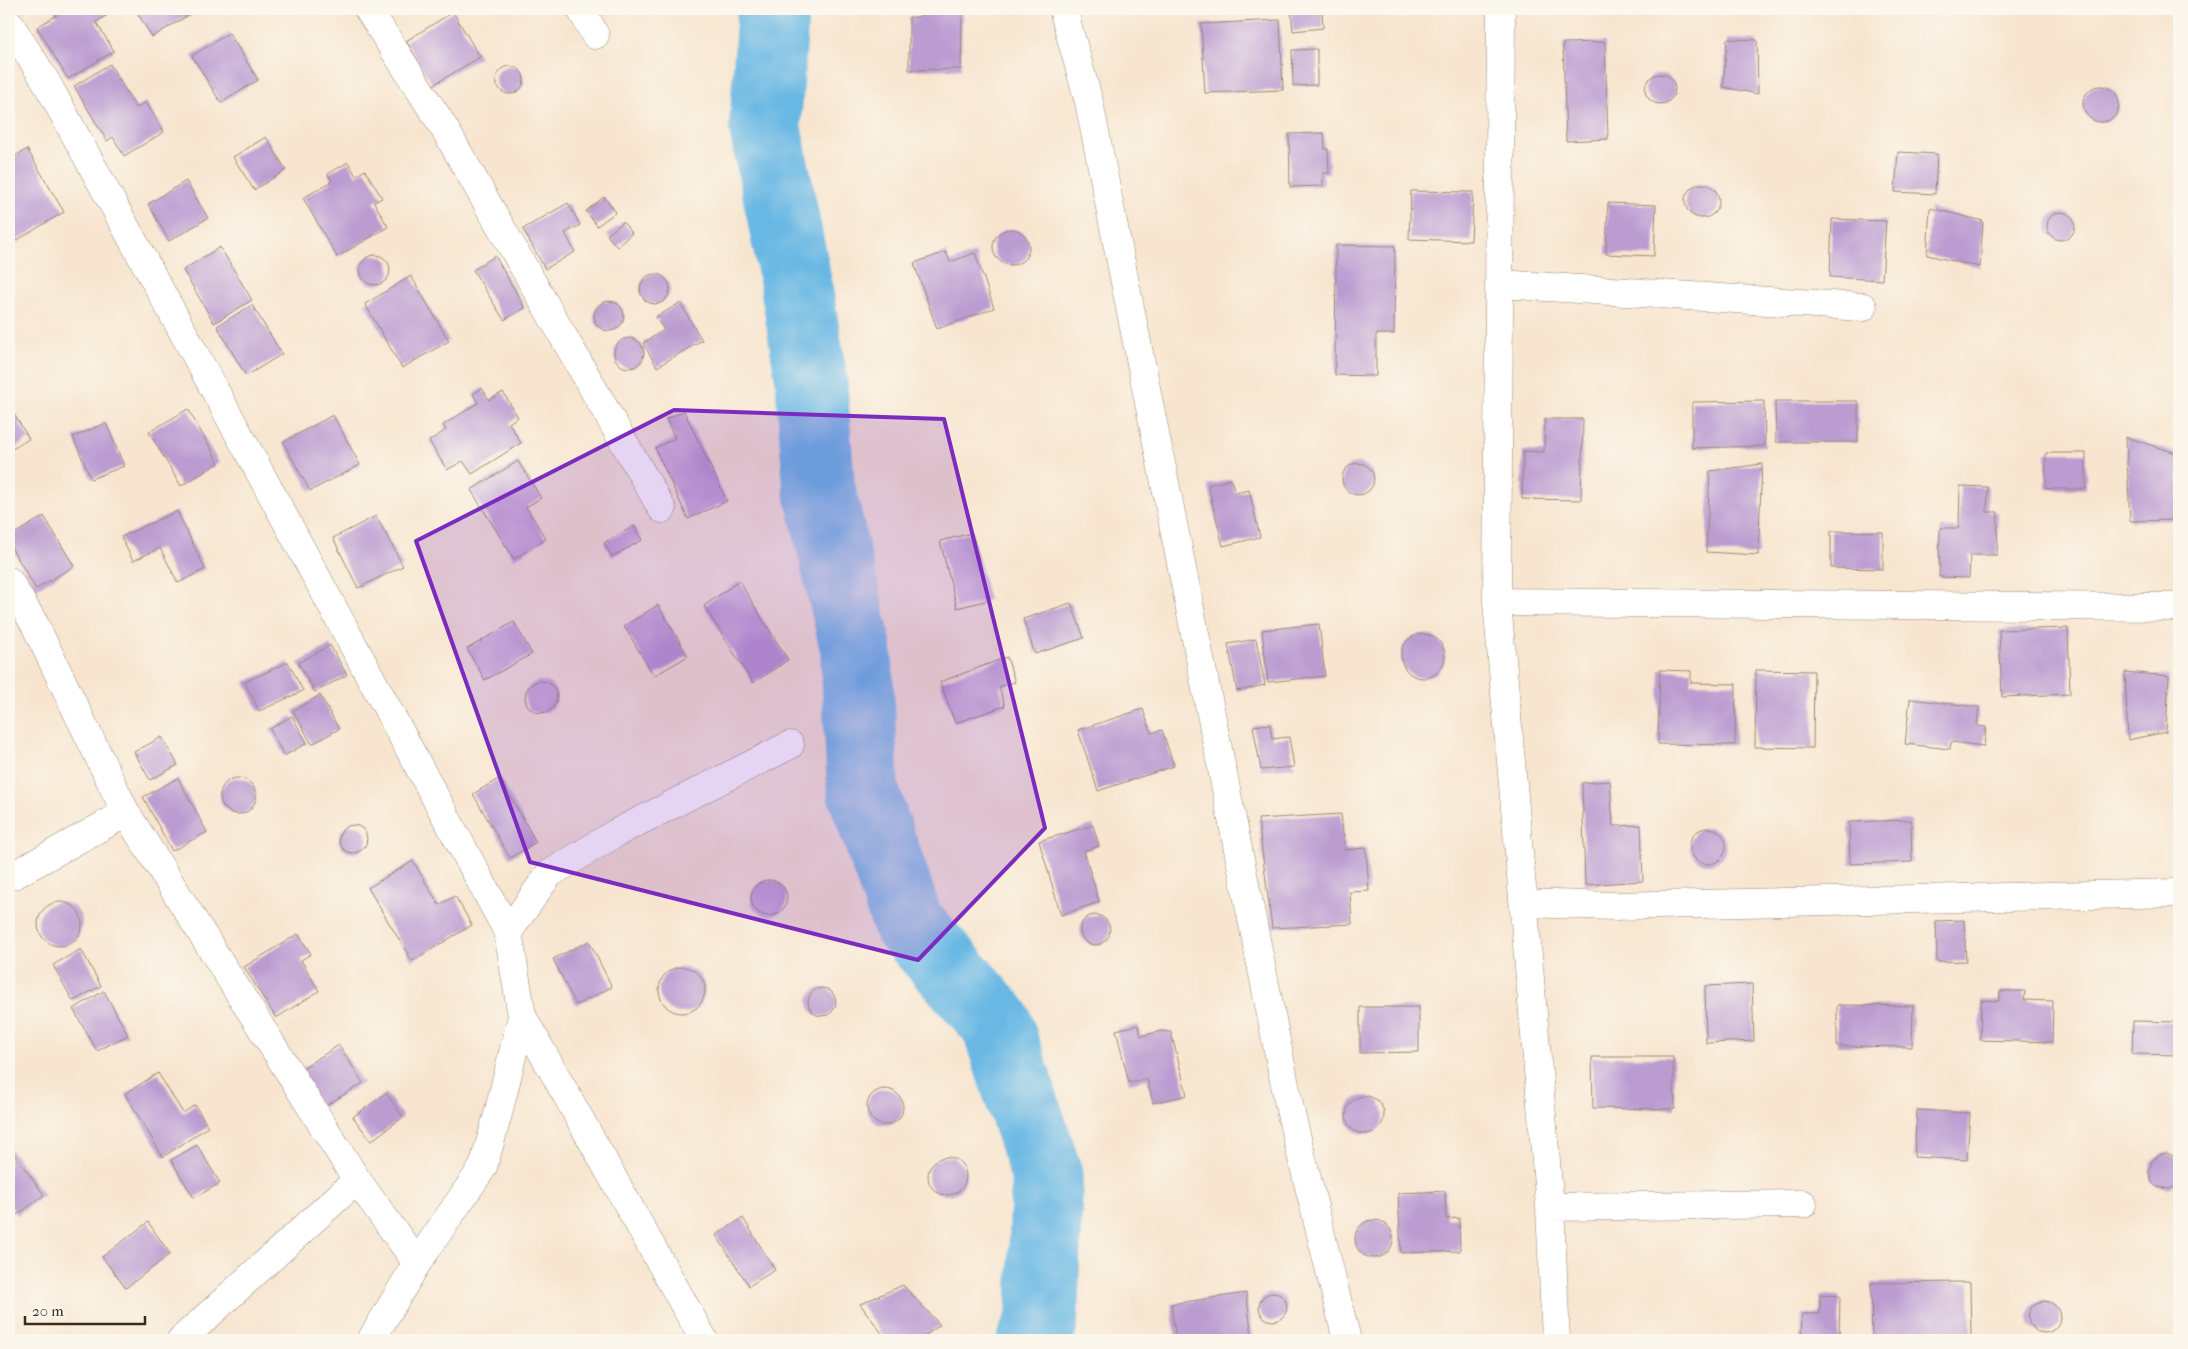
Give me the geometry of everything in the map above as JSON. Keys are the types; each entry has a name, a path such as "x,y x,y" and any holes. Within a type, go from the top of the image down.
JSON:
{"street":[{"path":"368,9 443,126 662,509"},
{"path":"581,9 595,35"},
{"path":"1063,9 1089,102 1290,1110 1347,1340"},
{"path":"1501,9 1497,602 1525,903 1550,1207 1556,1340"},
{"path":"9,23 48,86 508,932 522,1016 704,1340"},
{"path":"1500,284 1863,307"},
{"path":"9,582 36,625 126,813 357,1180 417,1263"},
{"path":"1497,602 2179,607"},
{"path":"508,932 549,874 616,833 790,746"},
{"path":"9,875 14,875 126,813"},
{"path":"1525,903 1614,906 2179,893"},
{"path":"371,1340 417,1263 483,1167 522,1016"},
{"path":"181,1340 357,1180"},
{"path":"1550,1207 1803,1204"}],"highlighted area":[{"path":"674,410 944,419 1045,828 918,960 530,862 416,541"}],"building":[{"path":"53,9 108,9 110,13 96,22 114,51 68,79 37,27 57,15"},
{"path":"135,9 199,9 152,37"},
{"path":"920,9 962,9 961,69 909,70 909,17 920,17"},
{"path":"1291,9 1332,10 1322,11 1323,28 1293,31"},
{"path":"453,12 480,57 433,85 406,41"},
{"path":"1280,20 1283,90 1205,93 1201,24"},
{"path":"229,33 258,80 221,103 192,56"},
{"path":"1727,39 1757,40 1758,94 1723,87"},
{"path":"1605,42 1608,139 1566,141 1563,43"},
{"path":"1317,49 1317,85 1293,86 1292,50"},
{"path":"110,64 136,108 146,102 164,132 124,156 113,137 107,141 74,86"},
{"path":"510,66 520,70 524,80 520,90 510,94 500,90 496,80 500,70"},
{"path":"1660,74 1666,75 1674,83 1674,95 1666,103 1660,104 1654,103 1646,95 1645,89 1646,83 1654,75"},
{"path":"2101,86 2108,87 2114,91 2118,97 2118,111 2114,117 2108,121 2101,122 2094,121 2088,117 2084,111 2083,104 2084,97 2088,91 2094,87"},
{"path":"1324,133 1325,149 1328,149 1329,173 1323,173 1323,186 1290,187 1289,134"},
{"path":"266,137 286,170 254,190 233,157"},
{"path":"27,149 64,212 9,245 9,160"},
{"path":"1898,152 1937,154 1935,194 1895,192"},
{"path":"348,162 356,176 365,170 382,198 374,202 388,227 337,257 303,198 332,181 328,174"},
{"path":"186,181 208,218 169,241 148,204"},
{"path":"1702,184 1714,189 1719,201 1714,213 1702,218 1690,213 1685,201 1690,189"},
{"path":"1411,191 1473,192 1471,241 1409,239"},
{"path":"604,197 616,212 597,226 586,211"},
{"path":"568,203 580,225 565,233 575,252 545,269 523,229"},
{"path":"1608,203 1656,205 1654,256 1606,254"},
{"path":"1930,208 1983,221 1980,267 1927,255"},
{"path":"2061,212 2071,216 2075,226 2071,236 2061,240 2051,236 2047,226 2051,216"},
{"path":"1832,219 1886,221 1882,280 1830,277"},
{"path":"623,222 632,233 617,247 607,235"},
{"path":"1011,229 1024,234 1029,247 1024,260 1011,265 998,260 993,247 998,234"},
{"path":"1336,245 1395,246 1394,334 1376,334 1376,376 1335,375"},
{"path":"220,247 252,300 214,323 183,270"},
{"path":"946,252 950,262 975,253 994,308 937,329 914,263"},
{"path":"375,255 381,256 389,264 389,276 381,284 375,285 369,284 361,276 360,270 361,264 369,256"},
{"path":"495,256 525,308 504,320 473,270"},
{"path":"655,274 661,275 669,283 669,295 661,303 655,304 649,303 641,295 640,289 641,283 649,275"},
{"path":"411,276 449,341 402,368 365,304"},
{"path":"609,301 619,306 624,316 619,326 609,331 599,326 594,316 599,306"},
{"path":"680,303 702,340 657,367 643,343 664,330 656,317"},
{"path":"252,305 282,354 246,376 217,326"},
{"path":"629,338 639,343 644,353 639,363 629,368 619,363 614,353 619,343"},
{"path":"482,388 489,400 503,392 518,417 509,423 521,443 472,474 463,461 447,470 429,441 446,430 443,425 478,403 473,394"},
{"path":"1764,401 1765,446 1692,448 1692,402"},
{"path":"1775,401 1858,401 1858,442 1776,442"},
{"path":"11,409 29,439 9,451 9,410"},
{"path":"188,409 219,463 181,486 149,432"},
{"path":"684,411 727,501 688,519 655,448 675,438 666,419"},
{"path":"333,415 360,465 310,491 283,442"},
{"path":"1545,419 1583,419 1581,500 1522,499 1523,451 1544,452"},
{"path":"106,423 124,466 91,479 73,437"},
{"path":"2126,437 2179,454 2179,520 2130,521"},
{"path":"2046,453 2086,453 2086,489 2046,489"},
{"path":"518,461 541,498 526,507 546,539 514,559 471,490"},
{"path":"1358,463 1364,464 1369,468 1373,473 1373,485 1369,490 1364,494 1358,495 1352,494 1347,490 1343,485 1342,479 1343,473 1347,468 1352,464"},
{"path":"1762,464 1758,555 1706,552 1710,471"},
{"path":"1231,479 1235,493 1249,490 1260,537 1223,546 1208,485"},
{"path":"1960,486 1988,487 1987,512 1998,512 1997,555 1970,555 1969,578 1939,577 1940,528 1959,528"},
{"path":"177,511 205,569 178,583 160,548 133,561 121,537"},
{"path":"44,516 74,566 36,589 9,544 9,537"},
{"path":"376,516 403,566 358,588 333,538"},
{"path":"634,526 642,540 612,557 604,543"},
{"path":"1831,531 1883,532 1883,569 1831,568"},
{"path":"972,533 989,600 957,608 940,541"},
{"path":"739,581 788,660 753,683 704,606"},
{"path":"1071,603 1084,638 1035,654 1023,619"},
{"path":"658,605 688,656 654,676 624,626"},
{"path":"514,622 532,654 485,680 467,649"},
{"path":"1319,624 1325,676 1268,682 1262,630"},
{"path":"2068,628 2070,694 2002,697 1999,630"},
{"path":"1423,634 1435,638 1441,644 1445,656 1441,668 1435,674 1423,678 1411,674 1405,668 1401,656 1405,644 1411,638"},
{"path":"1256,639 1265,685 1237,691 1228,644"},
{"path":"330,645 347,675 315,692 298,663"},
{"path":"1007,657 1015,682 999,687 1005,706 955,723 940,682"},
{"path":"288,662 303,691 259,711 245,682"},
{"path":"1660,670 1691,671 1691,683 1736,684 1735,745 1658,744"},
{"path":"1756,670 1814,671 1813,748 1755,747"},
{"path":"2125,672 2169,676 2166,732 2128,740"},
{"path":"541,681 547,682 552,686 556,691 556,703 552,708 547,712 541,713 535,712 530,708 526,703 525,697 526,691 530,686 535,682"},
{"path":"320,695 339,729 312,744 293,711"},
{"path":"1910,699 1979,707 1977,726 1986,727 1984,746 1951,742 1950,749 1905,744"},
{"path":"1143,709 1151,733 1162,730 1174,766 1098,791 1078,730"},
{"path":"292,716 307,743 284,756 270,729"},
{"path":"1270,724 1272,739 1289,737 1294,767 1261,770 1253,726"},
{"path":"162,737 178,765 150,780 134,752"},
{"path":"178,778 207,832 172,851 143,797"},
{"path":"238,778 250,784 256,796 250,808 238,814 226,808 220,796 226,784"},
{"path":"500,778 536,842 510,858 473,794"},
{"path":"1610,781 1613,826 1641,825 1643,881 1585,885 1582,783"},
{"path":"1341,814 1345,850 1366,848 1369,891 1350,892 1352,924 1272,928 1258,819"},
{"path":"1911,820 1912,862 1850,864 1849,822"},
{"path":"353,825 363,829 367,839 363,849 353,853 343,849 339,839 343,829"},
{"path":"1093,825 1099,846 1084,851 1099,902 1061,915 1039,841"},
{"path":"1708,828 1715,829 1721,833 1725,839 1725,853 1721,859 1715,863 1708,864 1701,863 1695,859 1691,853 1690,846 1691,839 1695,833 1701,829"},
{"path":"413,861 439,905 455,896 472,925 412,961 368,888"},
{"path":"769,880 781,886 787,898 781,910 769,916 757,910 751,898 757,886"},
{"path":"60,902 72,906 78,912 82,924 78,936 72,942 60,946 48,942 42,936 38,924 42,912 48,906"},
{"path":"1095,915 1101,916 1109,924 1109,936 1101,944 1095,945 1089,944 1081,936 1080,930 1081,924 1089,916"},
{"path":"1964,920 1966,961 1937,962 1936,921"},
{"path":"298,934 311,954 301,960 319,991 276,1018 244,967"},
{"path":"589,941 612,987 576,1005 553,959"},
{"path":"81,949 101,986 73,1001 53,965"},
{"path":"682,967 695,971 701,977 705,990 701,1003 695,1009 682,1013 669,1009 663,1003 659,990 663,977 669,971"},
{"path":"1752,984 1754,1041 1706,1043 1705,986"},
{"path":"822,988 832,992 836,1002 832,1012 822,1016 812,1012 808,1002 812,992"},
{"path":"104,991 128,1035 97,1051 73,1009"},
{"path":"2000,991 2025,991 2024,1000 2053,1001 2052,1042 1980,1040 1981,1000 1999,1001"},
{"path":"1837,1005 1913,1006 1912,1047 1837,1046"},
{"path":"1360,1007 1419,1007 1419,1052 1360,1053"},
{"path":"2133,1021 2179,1022 2179,1055 2132,1054"},
{"path":"1138,1025 1141,1036 1162,1031 1171,1032 1187,1095 1153,1103 1147,1079 1129,1083 1116,1030"},
{"path":"339,1045 363,1083 322,1108 298,1071"},
{"path":"1592,1057 1673,1057 1675,1109 1593,1108"},
{"path":"158,1073 183,1113 195,1105 208,1127 163,1157 125,1094"},
{"path":"885,1089 898,1094 903,1107 898,1120 885,1125 872,1120 867,1107 872,1094"},
{"path":"386,1093 403,1117 371,1141 353,1117"},
{"path":"1365,1096 1378,1102 1384,1115 1378,1128 1365,1134 1352,1128 1346,1115 1352,1102"},
{"path":"1917,1110 1970,1113 1967,1160 1914,1157"},
{"path":"197,1145 220,1183 194,1198 171,1160"},
{"path":"9,1147 44,1195 17,1215 9,1204"},
{"path":"2167,1153 2179,1159 2179,1184 2170,1189 2157,1187 2152,1183 2149,1172 2152,1161"},
{"path":"947,1157 961,1162 966,1176 961,1190 947,1195 933,1190 928,1176 933,1162"},
{"path":"1445,1191 1446,1219 1459,1218 1460,1251 1401,1253 1398,1193"},
{"path":"743,1218 775,1270 749,1286 716,1235"},
{"path":"1374,1220 1388,1225 1393,1239 1388,1253 1374,1258 1360,1253 1355,1239 1360,1225"},
{"path":"148,1222 170,1254 126,1288 102,1257"},
{"path":"1970,1282 1971,1339 1872,1340 1871,1283"},
{"path":"903,1285 940,1325 919,1340 887,1340 860,1304"},
{"path":"1246,1293 1252,1336 1222,1340 1176,1340 1171,1304"},
{"path":"1273,1293 1283,1297 1287,1307 1283,1317 1273,1321 1263,1317 1259,1307 1263,1297"},
{"path":"1820,1295 1840,1296 1839,1340 1801,1340 1802,1314 1820,1314"},
{"path":"2044,1301 2056,1305 2060,1317 2056,1329 2044,1333 2032,1329 2028,1317 2032,1305"},
{"path":"791,1334 798,1340 775,1340"}],"waterway":[{"path":"773,9 765,127 794,272 811,378 819,487 856,648 863,791 908,923 996,1022 1047,1176 1042,1322 1033,1340"}]}
